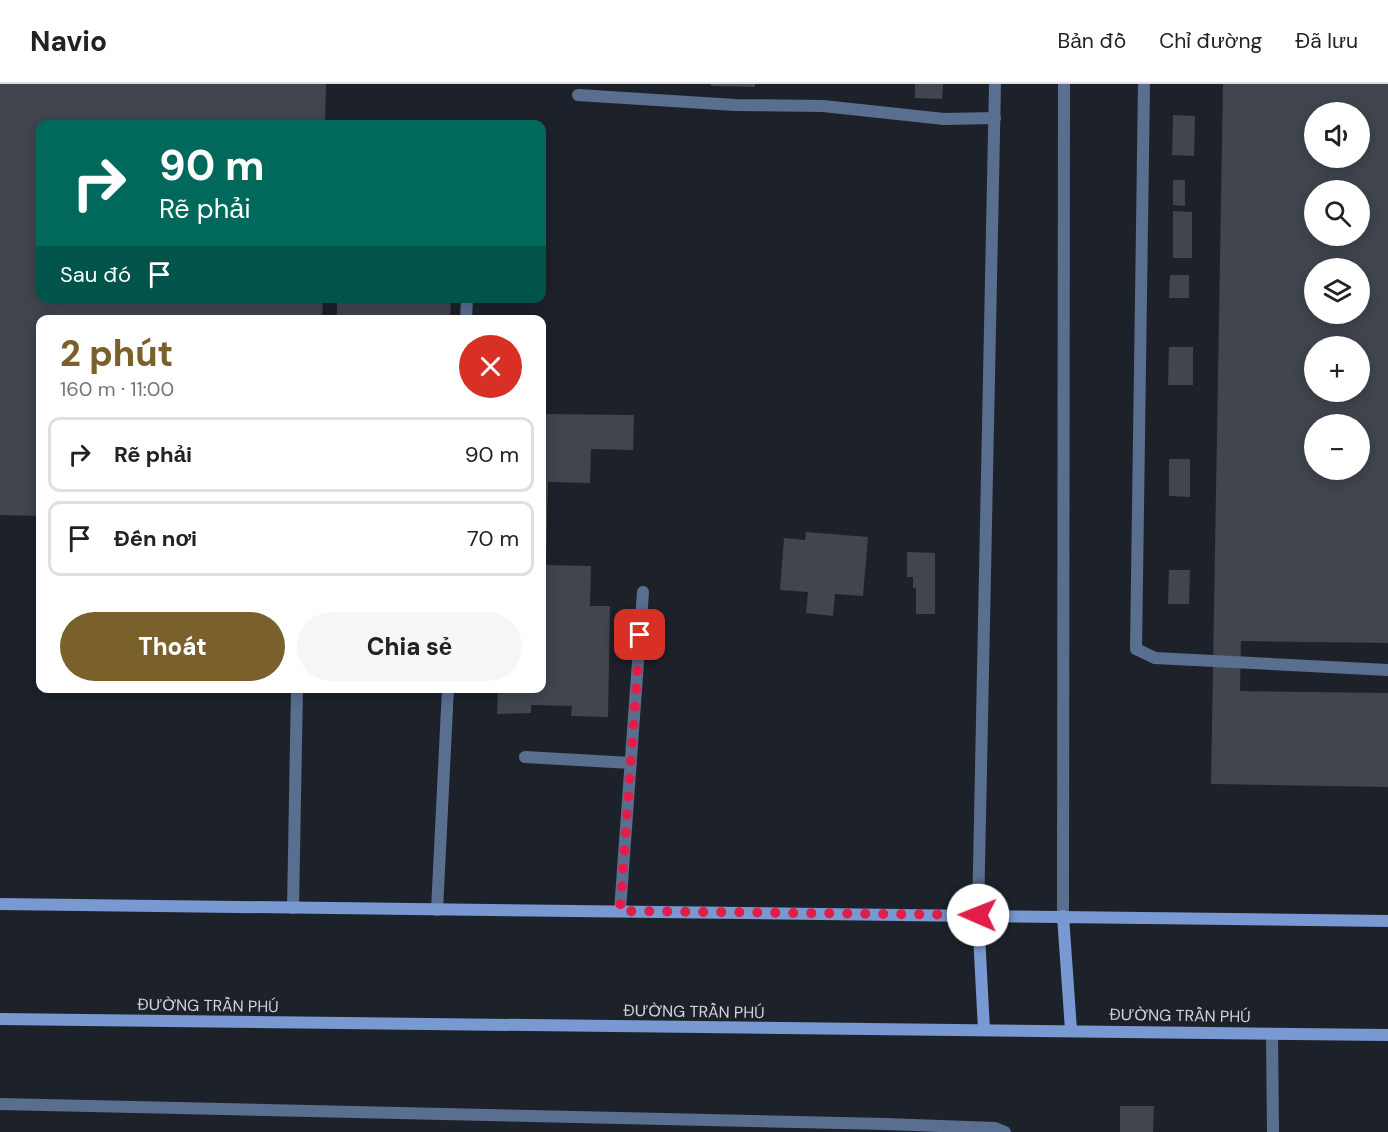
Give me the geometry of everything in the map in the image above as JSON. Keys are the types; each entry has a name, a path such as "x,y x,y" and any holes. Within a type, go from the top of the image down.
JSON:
{"main road":[{"path":"0,904 1388,921"},
{"path":"978,915 984,1030"},
{"path":"1063,916 1071,1030"},
{"name":"ĐƯỜNG TRẦN PHÚ","path":"0,1019 1388,1035"}],"street":[{"path":"978,915 995,84"},
{"path":"1063,916 1064,84"},
{"path":"1144,84 1136,650 1155,658 1388,670"},
{"path":"578,95 735,105 823,106 944,119 995,118"},
{"path":"620,911 643,592"},
{"path":"293,908 297,693"},
{"path":"437,909 448,693"},
{"path":"525,757 631,764"},
{"path":"1272,1034 1273,1132"},
{"path":"0,1104 838,1122 995,1128 1005,1132"}],"building":[{"path":"0,84 326,84 325,120 36,120 36,303 323,303 322,315 36,315 36,516 0,515"},
{"path":"711,84 755,84 755,87 711,86"},
{"path":"915,84 943,84 942,99 915,98"},
{"path":"1223,84 1388,84 1388,643 1241,641 1240,691 1388,693 1388,787 1211,784"},
{"path":"1173,115 1195,116 1194,156 1172,155"},
{"path":"1173,180 1185,180 1185,206 1173,205"},
{"path":"1173,211 1192,212 1192,258 1173,258"},
{"path":"1170,275 1189,275 1189,298 1169,298"},
{"path":"337,303 451,303 450,315 337,315"},
{"path":"1169,347 1193,347 1193,385 1168,385"},
{"path":"546,414 634,415 633,450 591,449 590,483 548,482 546,565"},
{"path":"1169,459 1190,459 1190,497 1169,496"},
{"path":"806,532 868,537 863,596 835,594 833,616 806,613 808,592 780,590 784,538 805,540"},
{"path":"907,552 935,553 935,614 916,614 916,588 913,588 913,577 907,577"},
{"path":"546,565 591,566 590,606 610,606 608,717 571,716 572,706 531,705 531,713 497,714 498,693 546,693"},
{"path":"1169,570 1190,570 1189,604 1168,604"},
{"path":"1120,1106 1154,1106 1153,1132 1120,1132"}],"route":[{"path":"640,635 620,911 978,915"}]}
